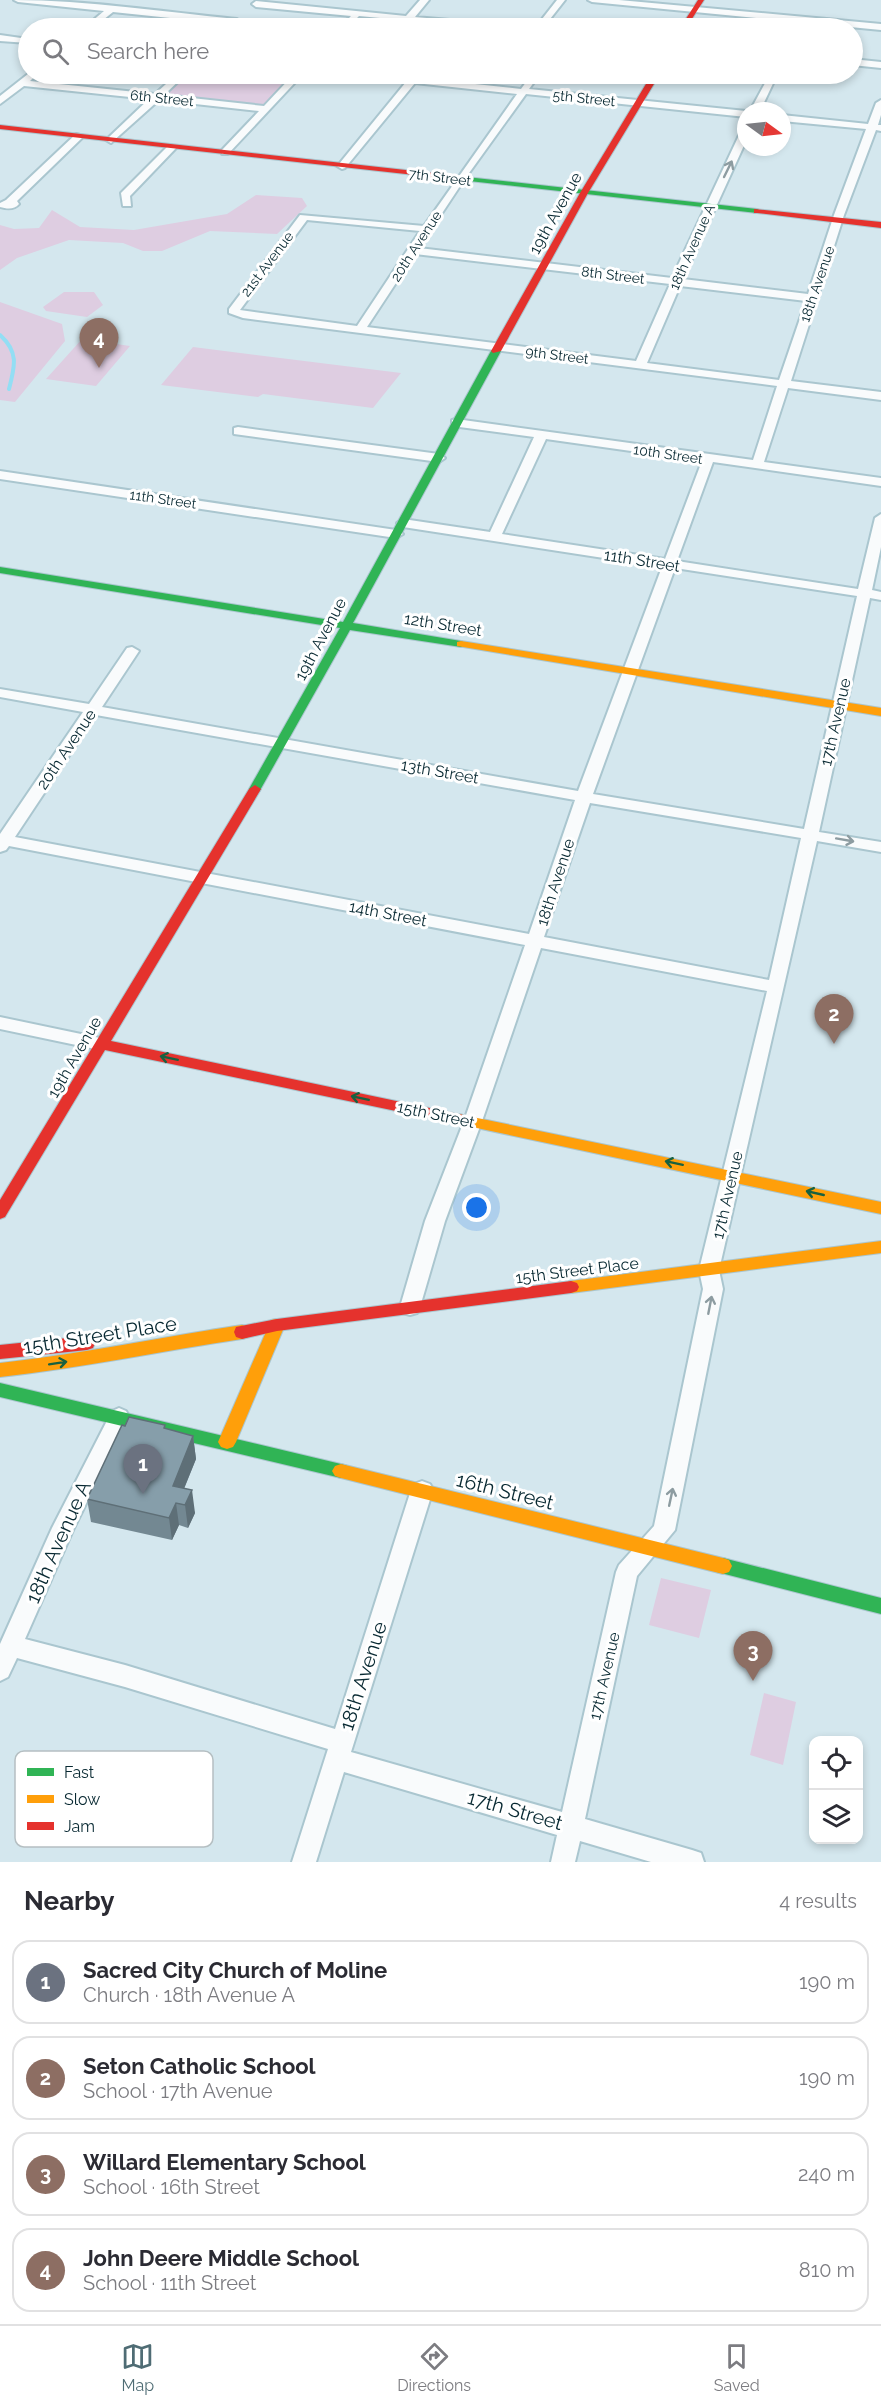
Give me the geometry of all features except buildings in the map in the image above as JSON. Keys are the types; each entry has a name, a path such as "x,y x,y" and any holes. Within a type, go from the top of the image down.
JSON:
{"street":[{"path":"18,0 112,9 249,10 357,14 398,18"},
{"path":"409,18 425,0"},
{"path":"547,18 561,0"},
{"path":"592,0 698,5 806,18"},
{"path":"690,18 698,5"},
{"path":"101,18 112,9"},
{"path":"353,18 357,14"},
{"path":"863,25 881,27"},
{"path":"0,38 18,40"},
{"path":"863,63 881,65"},
{"path":"0,101 21,84"},
{"name":"6th Street","path":"32,84 266,109"},
{"path":"111,140 171,84"},
{"path":"225,153 290,84"},
{"path":"342,166 410,84"},
{"name":"5th Street","path":"466,84 523,92 737,113"},
{"name":"20th Avenue","path":"360,330 460,179 529,84"},
{"name":"19th Avenue","path":"0,1213 7,1187 100,1044 283,742 498,347 584,193 650,84"},
{"path":"759,102 768,84"},
{"name":"18th Avenue","path":"758,466 838,220 877,127 881,103"},
{"path":"791,118 877,127"},
{"name":"7th Street","path":"0,127 881,225"},
{"path":"10,202 79,136"},
{"path":"127,204 125,195 172,147"},
{"name":"18th Avenue A","path":"640,365 709,207 737,149"},
{"name":"21st Avenue","path":"234,312 234,307 304,217 427,230"},
{"name":"8th Street","path":"414,250 812,298"},
{"name":"9th Street","path":"234,312 881,396"},
{"name":"10th Street","path":"456,423 708,460 881,482"},
{"path":"238,431 438,458"},
{"path":"494,538 541,436"},
{"name":"18th Avenue","path":"410,1307 435,1221 584,797 708,460"},
{"name":"11th Street","path":"0,475 400,529 494,538 881,596"},
{"name":"17th Avenue","path":"562,1862 627,1572 664,1530 713,1289 709,1270 777,987 809,834 881,518"},
{"name":"12th Street","path":"0,570 881,712"},
{"name":"20th Avenue","path":"2,842 132,651"},
{"name":"13th Street","path":"0,693 584,797 881,847"},
{"name":"14th Street","path":"2,842 777,987"},
{"name":"15th Street","path":"0,1023 877,1207"},
{"path":"877,1207 881,1221"},
{"name":"15th Street Place","path":"0,1370 57,1364 142,1347 247,1332 278,1325 709,1270 880,1245"},
{"name":"15th Street Place","path":"2,1351 246,1323 278,1325"},
{"path":"227,1442 278,1325"},
{"name":"16th Street","path":"0,1390 227,1442 881,1606"},
{"name":"18th Avenue A","path":"0,1670 106,1437 119,1417"},
{"name":"18th Avenue","path":"304,1862 422,1490"},
{"name":"17th Street","path":"11,1646 125,1676 571,1827 692,1862"}],"shaded area":[{"path":"176,84 285,84 264,106 164,95"},
{"path":"256,195 302,198 307,206 277,234 210,231 162,251 143,251 123,243 69,240 17,258 0,270 0,225 14,229 39,228 52,210 80,227 134,230 227,214"},
{"path":"64,292 94,292 103,305 87,317 46,311 43,307"},
{"path":"0,302 62,324 65,341 15,402 0,400"},
{"path":"82,339 130,346 96,386 46,379"},
{"path":"193,347 401,373 373,408 263,394 258,397 161,385"},
{"path":"661,1578 711,1590 699,1638 649,1625"},
{"path":"764,1693 796,1702 783,1765 750,1755"}],"waterway":[{"path":"0,335 13,353 13,373 9,389"}],"traffic: fast":[{"path":"460,178 757,211"},
{"path":"255,789 283,742 496,351"},
{"path":"0,570 461,644"},
{"path":"0,1390 341,1471"},
{"path":"723,1566 881,1606"}],"traffic: slow":[{"path":"461,644 881,712"},
{"path":"458,1119 881,1208"},
{"path":"571,1287 881,1247"},
{"path":"227,1442 277,1325"},
{"path":"0,1370 53,1364 141,1347 242,1332"},
{"path":"341,1471 723,1566"}],"traffic: jam":[{"path":"689,18 701,0"},
{"path":"496,351 584,193 650,84"},
{"path":"0,127 460,178"},
{"path":"757,211 881,225"},
{"path":"0,1213 255,789"},
{"path":"100,1044 458,1119"},
{"path":"242,1332 277,1325 571,1287"},
{"path":"0,1352 87,1343"}],"place":[{"name":"John Deere Middle School","path":"99,368"},
{"name":"Seton Catholic School","path":"834,1044"},
{"name":"Sacred City Church of Moline","path":"143,1494"},
{"name":"Willard Elementary School","path":"753,1681"}]}
